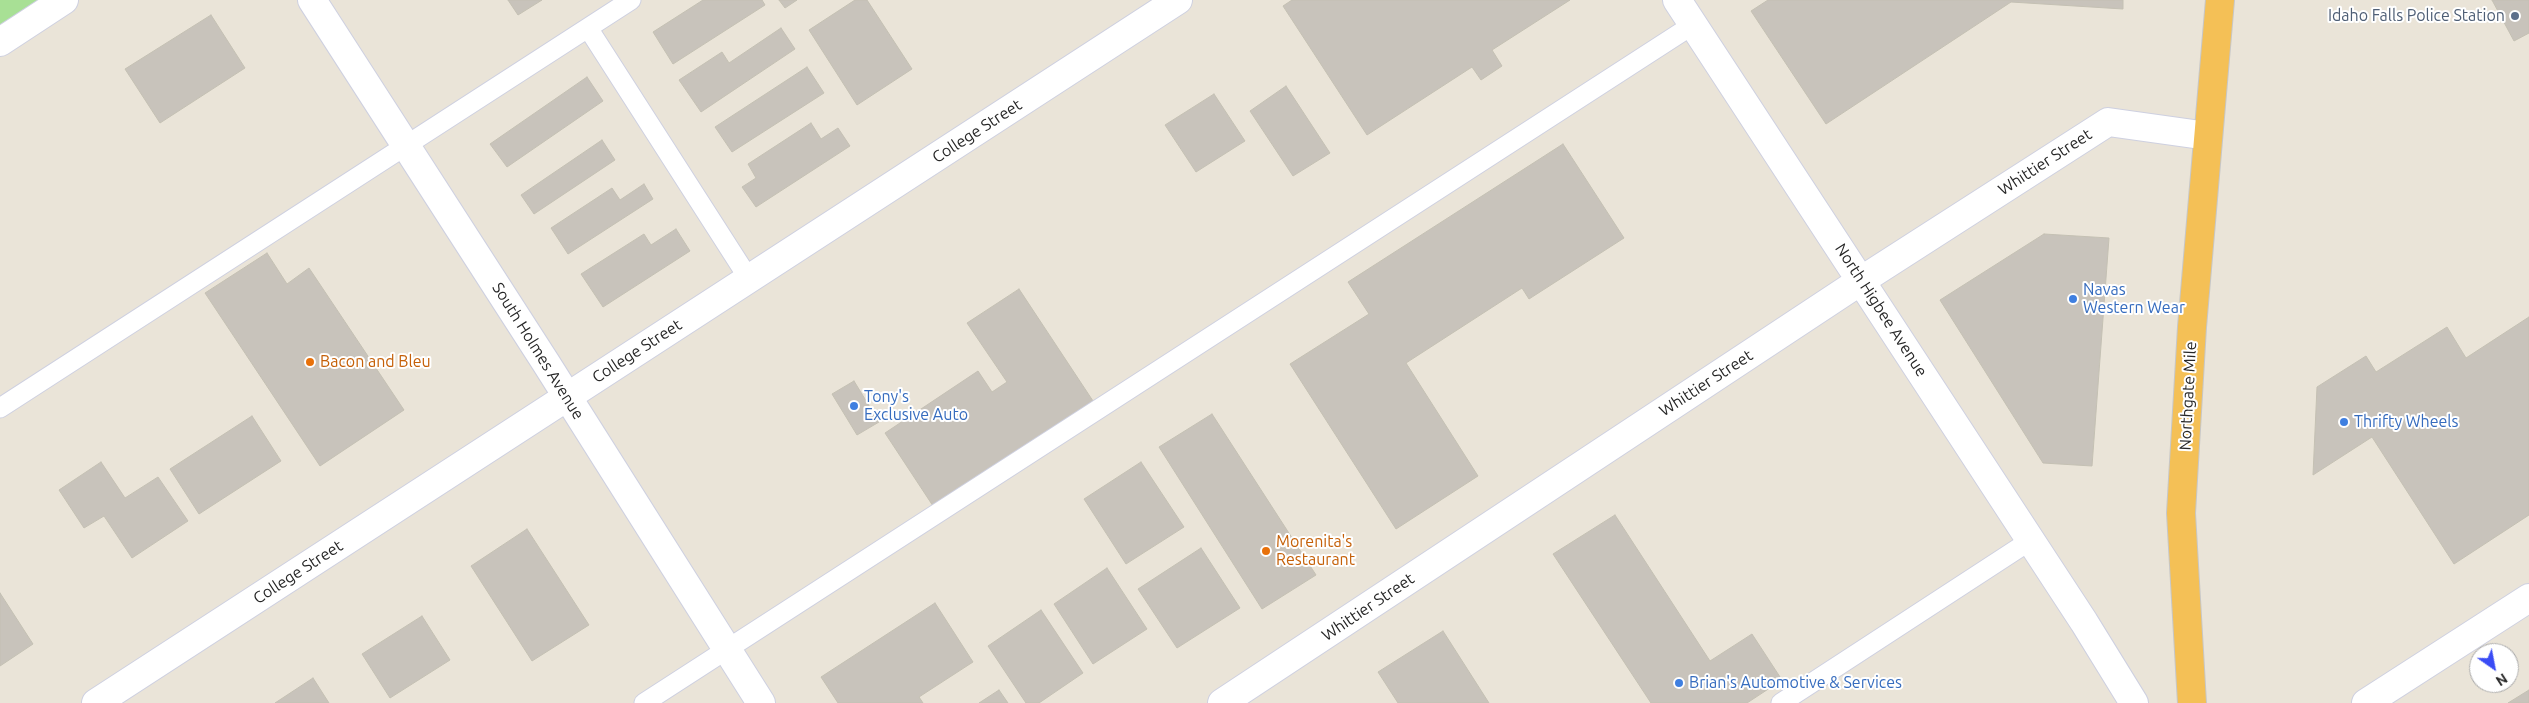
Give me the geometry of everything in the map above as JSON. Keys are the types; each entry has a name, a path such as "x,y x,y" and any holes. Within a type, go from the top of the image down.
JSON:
{"highway":[{"name":"Northgate Mile","path":"2192,703 2182,512 2192,327 2220,0"}],"street":[{"path":"0,42 64,0"},
{"name":"South Holmes Avenue","path":"312,0 761,703"},
{"name":"College Street","path":"96,703 1178,0"},
{"name":"North Higbee Avenue","path":"1677,0 1862,280 2084,622 2134,703"},
{"name":"Whittier Street","path":"1222,703 1862,280 2108,122 2208,136"},
{"path":"2366,703 2529,598"}],"lane":[{"path":"0,408 631,0"},
{"path":"644,703 1694,24"},
{"path":"588,28 749,279"},
{"path":"1781,703 2031,540"}],"green space":[{"path":"0,0 64,0 0,42"}],"building":[{"path":"508,0 542,0 518,15"},
{"path":"703,0 762,0 765,5 673,64 653,32"},
{"path":"779,0 797,0 785,8"},
{"path":"855,0 867,0 912,69 857,105 809,30"},
{"path":"1292,0 1570,0 1492,50 1502,66 1481,80 1472,67 1367,135 1283,6"},
{"path":"1768,0 2123,0 2123,9 2011,2 1826,124 1751,11"},
{"name":"Idaho Falls Police Station","path":"2492,0 2529,0 2529,33 2514,41"},
{"path":"211,15 245,68 160,123 125,69"},
{"path":"781,28 795,49 701,112 679,80 722,52 729,63"},
{"path":"807,67 824,93 732,152 715,127"},
{"path":"587,77 603,101 507,167 490,144"},
{"path":"1286,86 1330,153 1293,176 1250,111"},
{"path":"1214,94 1245,141 1196,172 1165,125"},
{"path":"811,123 821,139 838,128 850,146 756,207 742,187 756,178 748,164"},
{"path":"602,140 615,160 534,214 521,195"},
{"path":"1563,144 1624,238 1529,299 1522,288 1406,363 1478,476 1396,529 1290,364 1369,314 1348,282"},
{"path":"644,184 653,199 568,254 551,228 612,188 620,200"},
{"path":"676,229 690,251 603,307 581,274 644,234 651,245"},
{"path":"2044,234 2109,238 2092,466 2043,463 1940,300"},
{"path":"267,253 287,284 309,268 404,410 320,466 205,293"},
{"path":"1019,289 1095,404 935,509 885,433 978,371 992,392 1007,382 967,323"},
{"path":"2529,317 2529,515 2454,564 2372,437 2313,475 2317,387 2366,356 2376,372 2447,327 2466,358"},
{"path":"854,381 879,422 857,435 832,394"},
{"path":"1212,414 1316,575 1262,609 1159,447"},
{"path":"252,416 281,461 199,514 170,469"},
{"path":"101,462 125,498 158,477 188,521 132,558 104,516 84,528 59,490"},
{"path":"1141,462 1184,527 1126,564 1084,499"},
{"path":"1615,515 1710,661 1752,634 1782,680 1747,703 1651,703 1553,554"},
{"path":"527,529 589,625 532,661 471,566"},
{"path":"1201,548 1240,608 1177,648 1138,589"},
{"path":"1107,568 1147,629 1093,664 1054,604"},
{"path":"0,593 33,644 0,666"},
{"path":"935,603 973,662 919,697 923,703 838,703 821,677"},
{"path":"1041,610 1083,673 1039,703 1026,703 988,646"},
{"path":"422,616 450,660 390,698 362,654"},
{"path":"1443,631 1489,703 1398,703 1378,672"},
{"path":"313,678 329,703 275,703"},
{"path":"999,690 1008,703 979,703"},
{"path":"2529,690 2529,703 2508,703"}],"place":[{"name":"Idaho Falls Police Station","path":"2515,16"},
{"name":"Navas Western Wear","path":"2073,299"},
{"name":"Bacon and Bleu","path":"310,362"},
{"name":"Tony's Exclusive Auto","path":"854,406"},
{"name":"Thrifty Wheels","path":"2344,422"},
{"name":"Morenita's Restaurant","path":"1266,551"},
{"name":"Brian's Automotive & Services","path":"1679,683"}]}
